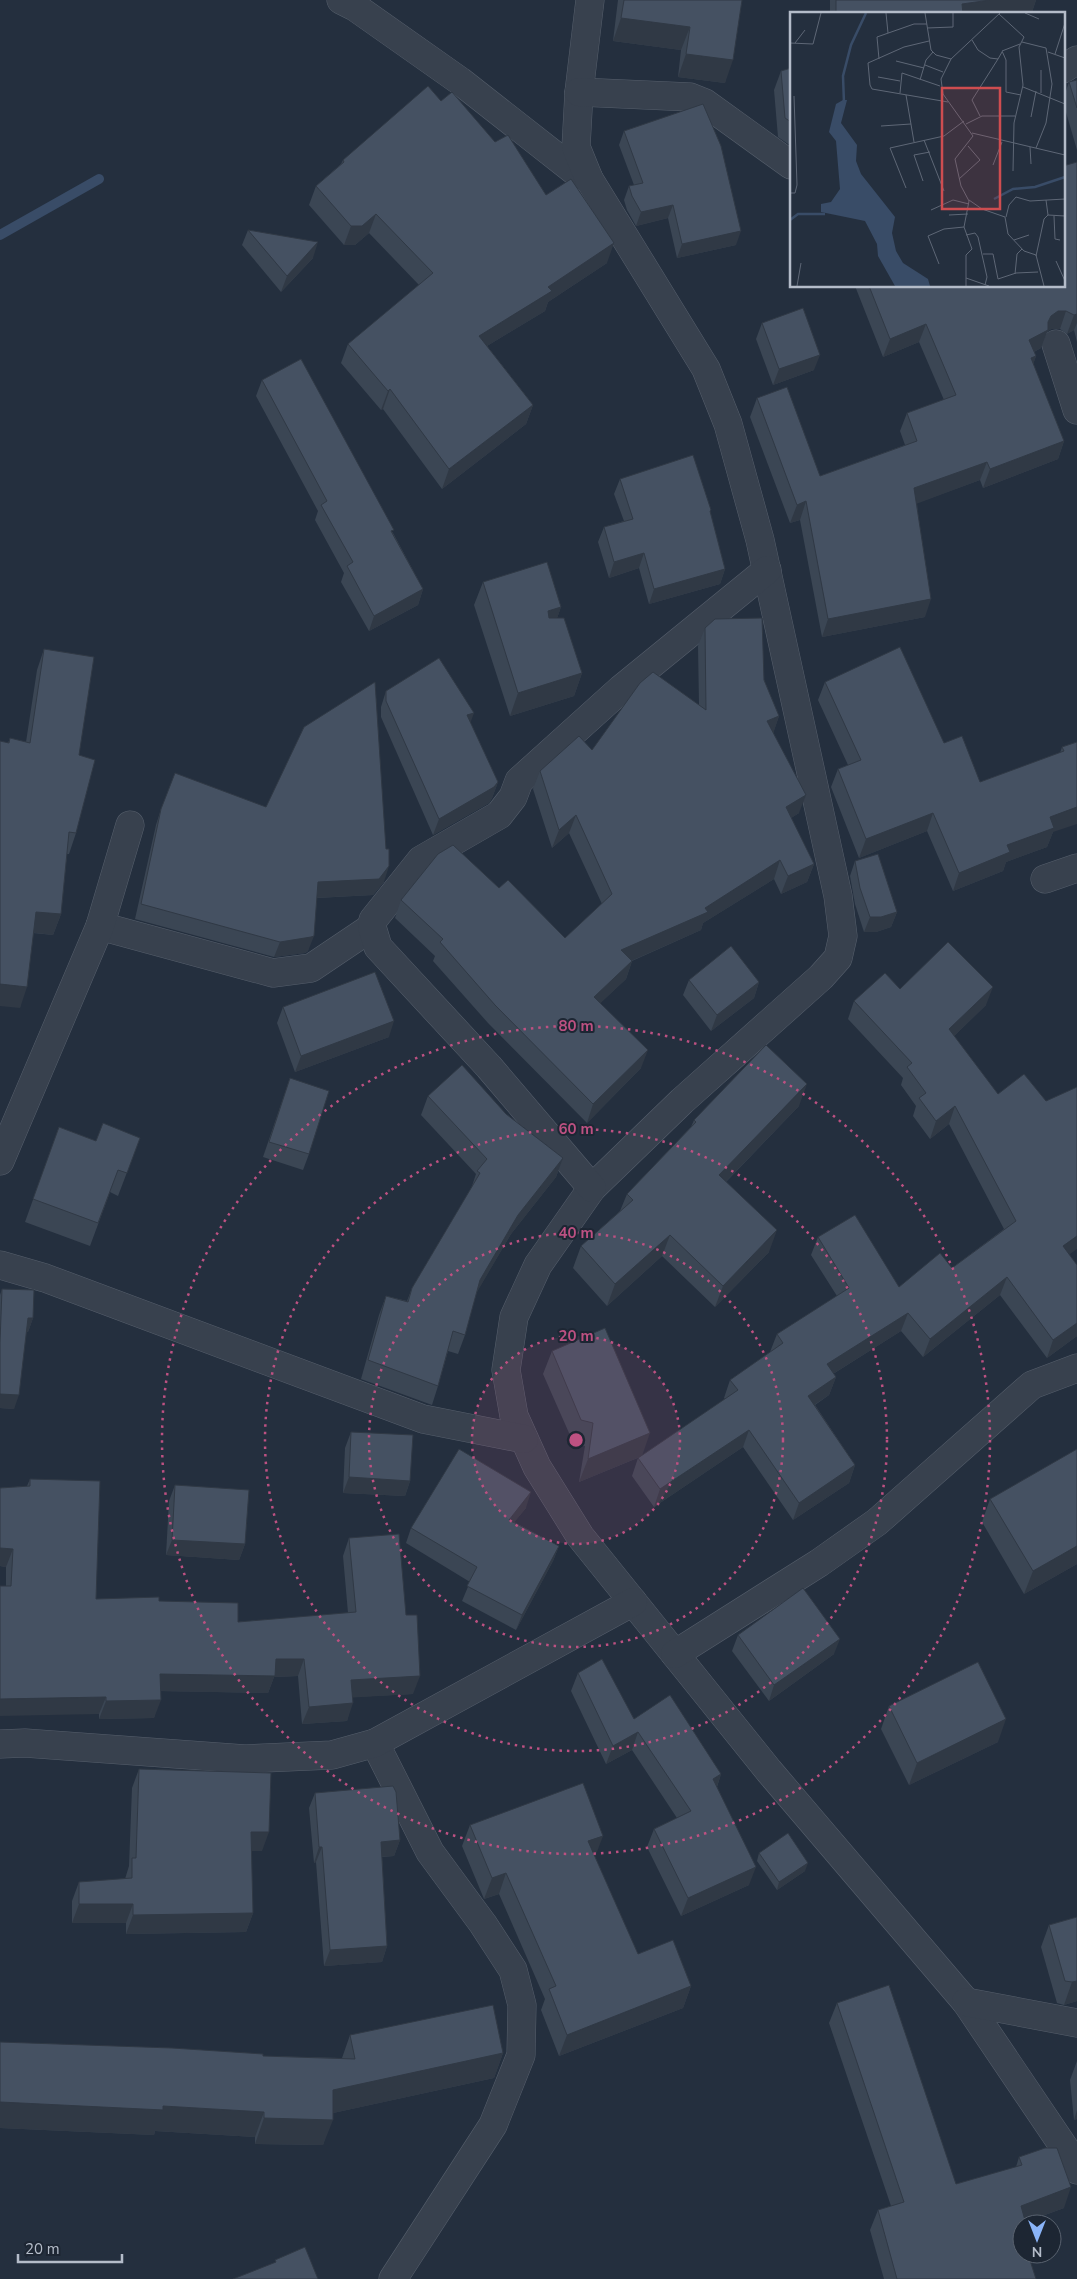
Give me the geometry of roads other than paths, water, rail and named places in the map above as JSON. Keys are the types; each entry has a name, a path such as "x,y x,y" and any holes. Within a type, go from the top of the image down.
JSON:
{"street":[{"path":"341,0 356,8 460,81 576,172 589,179"},
{"path":"590,0 579,92 576,147 589,179 706,369 728,424 767,570 838,896 843,936 838,958 821,977 682,1101 592,1188 538,1265 514,1317 506,1370 514,1416 537,1467 580,1536 769,1770 966,2002 1072,2159 1077,2170"},
{"path":"1064,68 1077,60"},
{"path":"579,92 690,97 705,102 790,164"},
{"path":"1056,344 1077,410"},
{"path":"592,1188 489,1067 378,947 372,927 373,920 421,860 499,815 513,797 519,781 621,689 767,570"},
{"path":"0,1161 100,926 130,825"},
{"path":"1045,879 1077,868"},
{"path":"100,926 273,973 312,968 372,927"},
{"path":"0,1265 45,1278 423,1419 524,1439"},
{"path":"675,1654 819,1563 877,1522 1032,1385 1077,1368"},
{"path":"0,1744 25,1743 245,1759 332,1755 375,1743 633,1602"},
{"path":"375,1743 430,1852 483,1924 513,1970 522,2005 521,2055 493,2125 393,2279"},
{"path":"966,2002 1077,2023"}],"waterway":[{"path":"0,235 99,179"}]}
